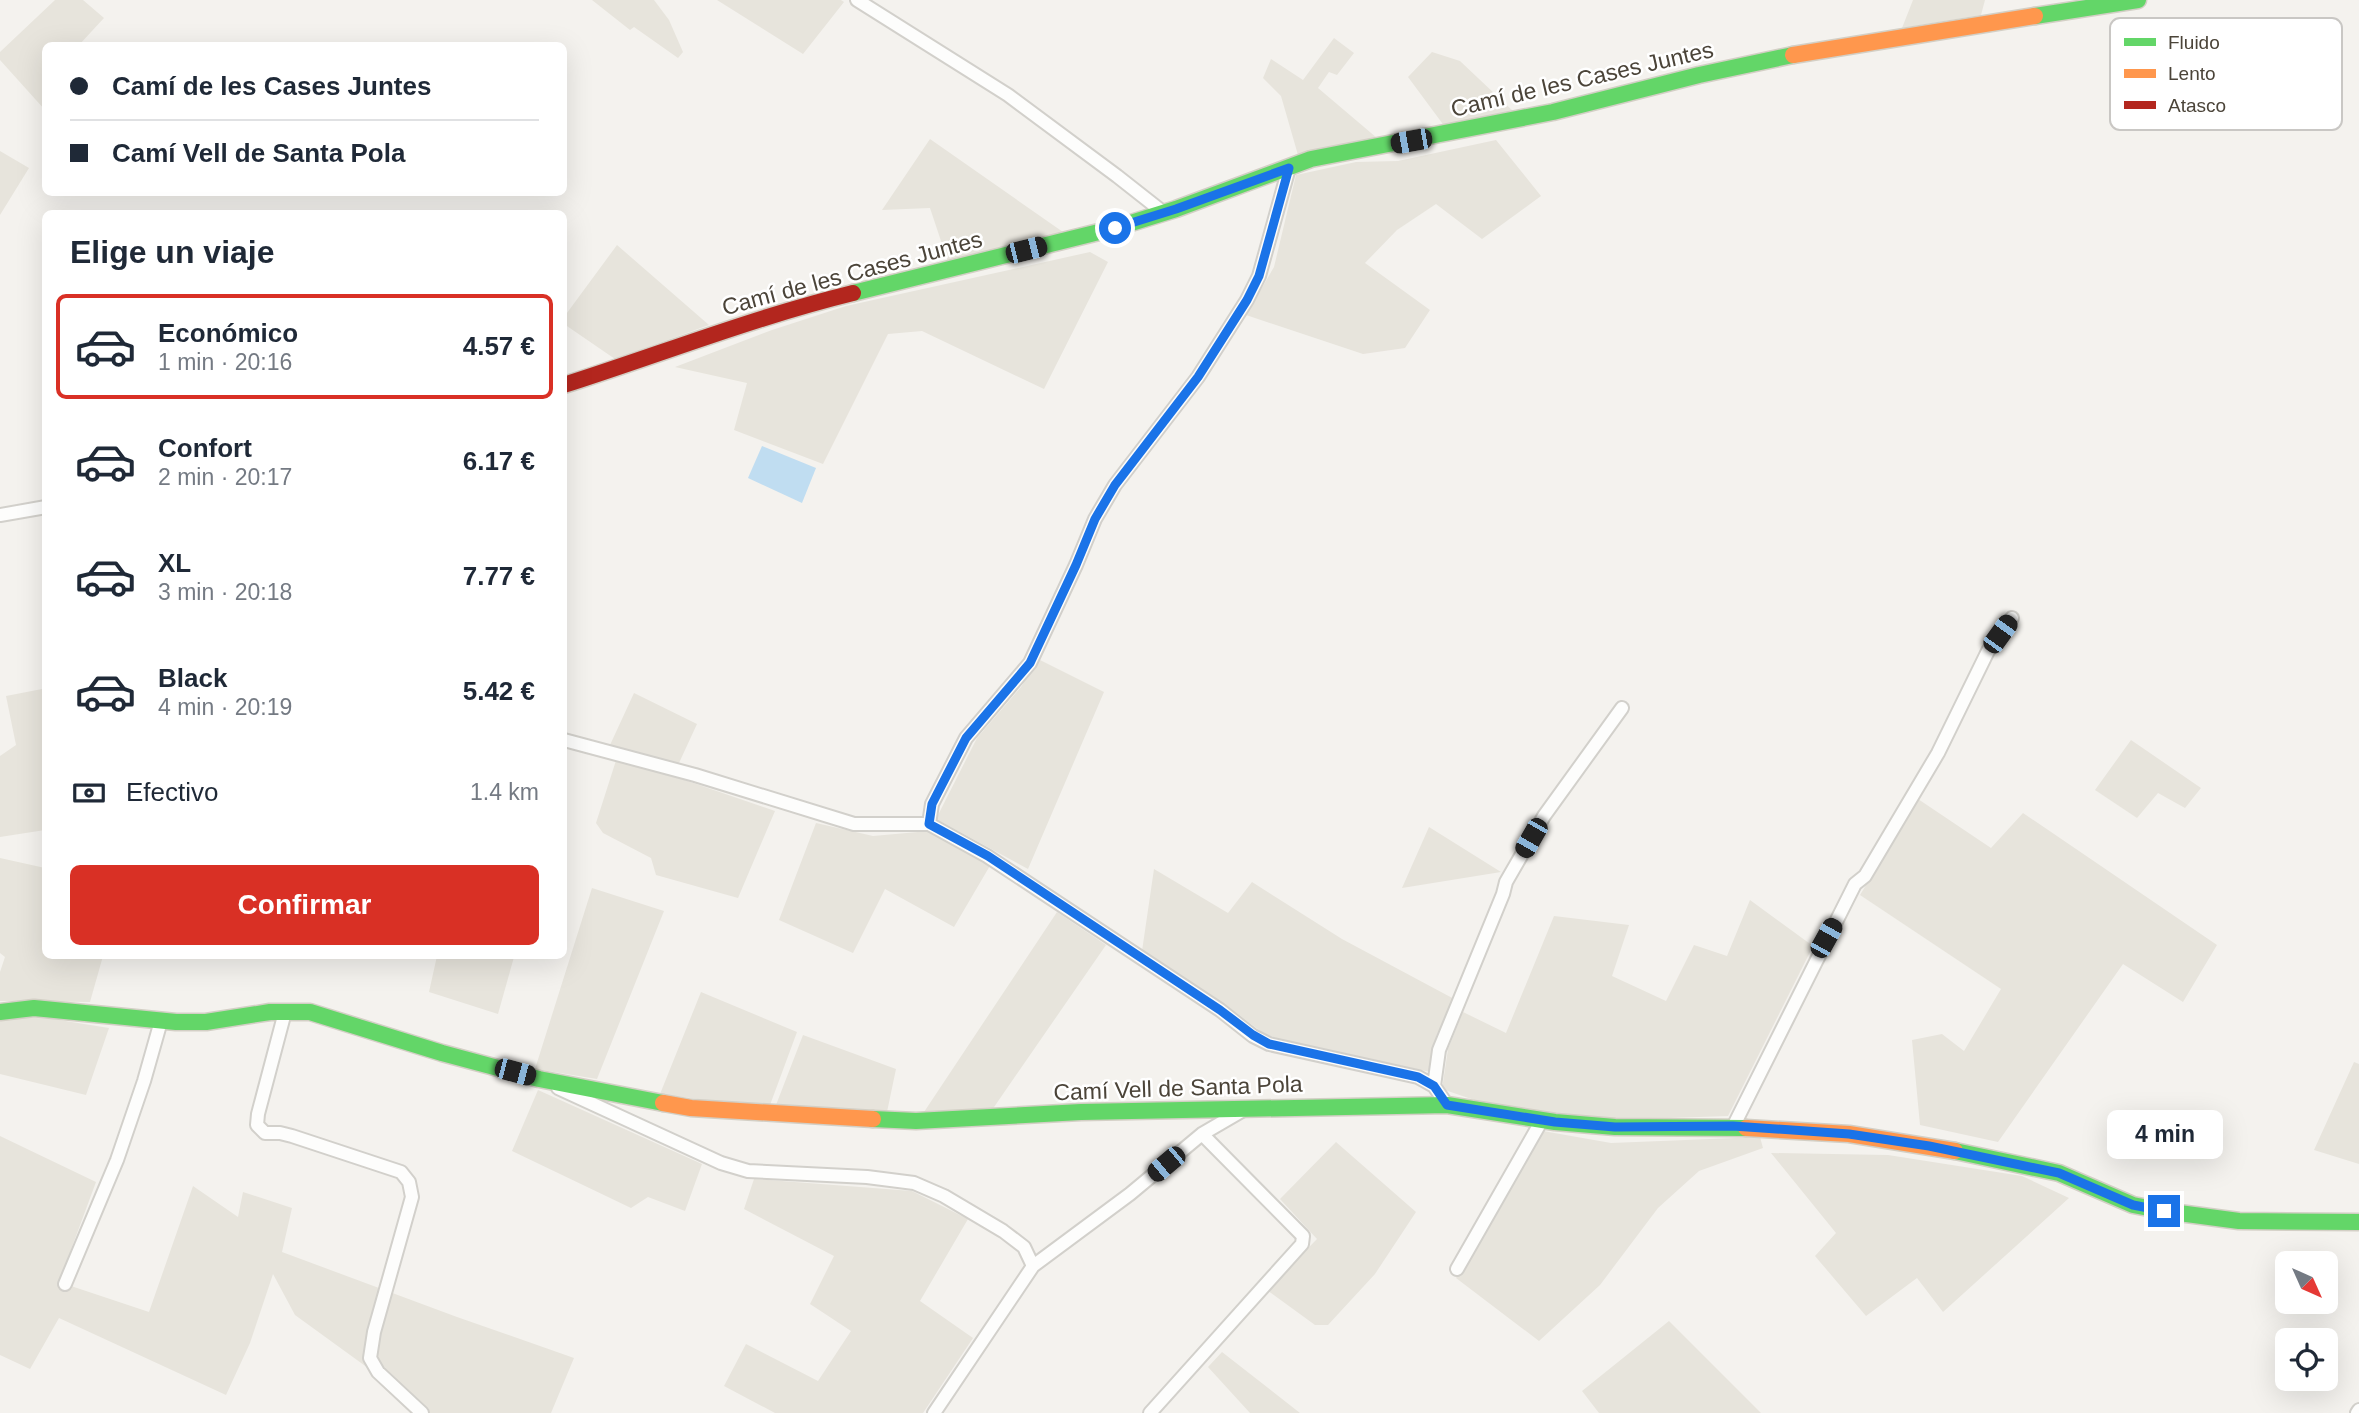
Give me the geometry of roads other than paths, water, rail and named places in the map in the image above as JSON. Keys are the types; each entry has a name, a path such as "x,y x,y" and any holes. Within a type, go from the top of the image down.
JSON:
{"street":[{"path":"857,0 1008,95 1164,213"},
{"name":"Camí de les Cases Juntes","path":"567,384 799,306 1115,228 1164,213 1311,159 1553,112 1787,56 2138,0"},
{"path":"929,824 932,804 966,738 1030,663 1095,519 1115,485 1198,377 1247,300 1259,276 1289,168"},
{"path":"0,515 42,508"},
{"path":"1733,1126 1855,884 1865,876 1878,854 1938,752 1988,651 2012,618"},
{"path":"1434,1086 1439,1050 1506,882 1544,816 1622,708"},
{"path":"567,741 695,775 854,824 929,824 988,856 1220,1010 1253,1035 1284,1048 1418,1077 1434,1086 1447,1105"},
{"name":"Camí Vell de Santa Pola","path":"0,1012 34,1007 161,1021 206,1022 285,1012 310,1012 442,1053 539,1079 691,1108 916,1121 1081,1112 1447,1105 1542,1120 1615,1127 1733,1126 1849,1134 1929,1146 2059,1173 2133,1205 2164,1211 2239,1221 2359,1222"},
{"path":"285,1012 257,1125 265,1133 292,1136 401,1172 409,1182 412,1197 374,1332 370,1358 378,1372 422,1413"},
{"path":"65,1284 117,1160 161,1021"},
{"path":"539,1079 720,1163 748,1171 867,1177 914,1183 944,1196 1003,1231 1024,1247 1033,1266"},
{"path":"934,1413 1033,1266 1130,1194 1202,1134 1248,1108"},
{"path":"1457,1269 1542,1120"},
{"path":"1150,1413 1302,1244 1303,1236 1202,1134"}],"water":[{"path":"762,446 816,468 802,503 748,478"}]}
